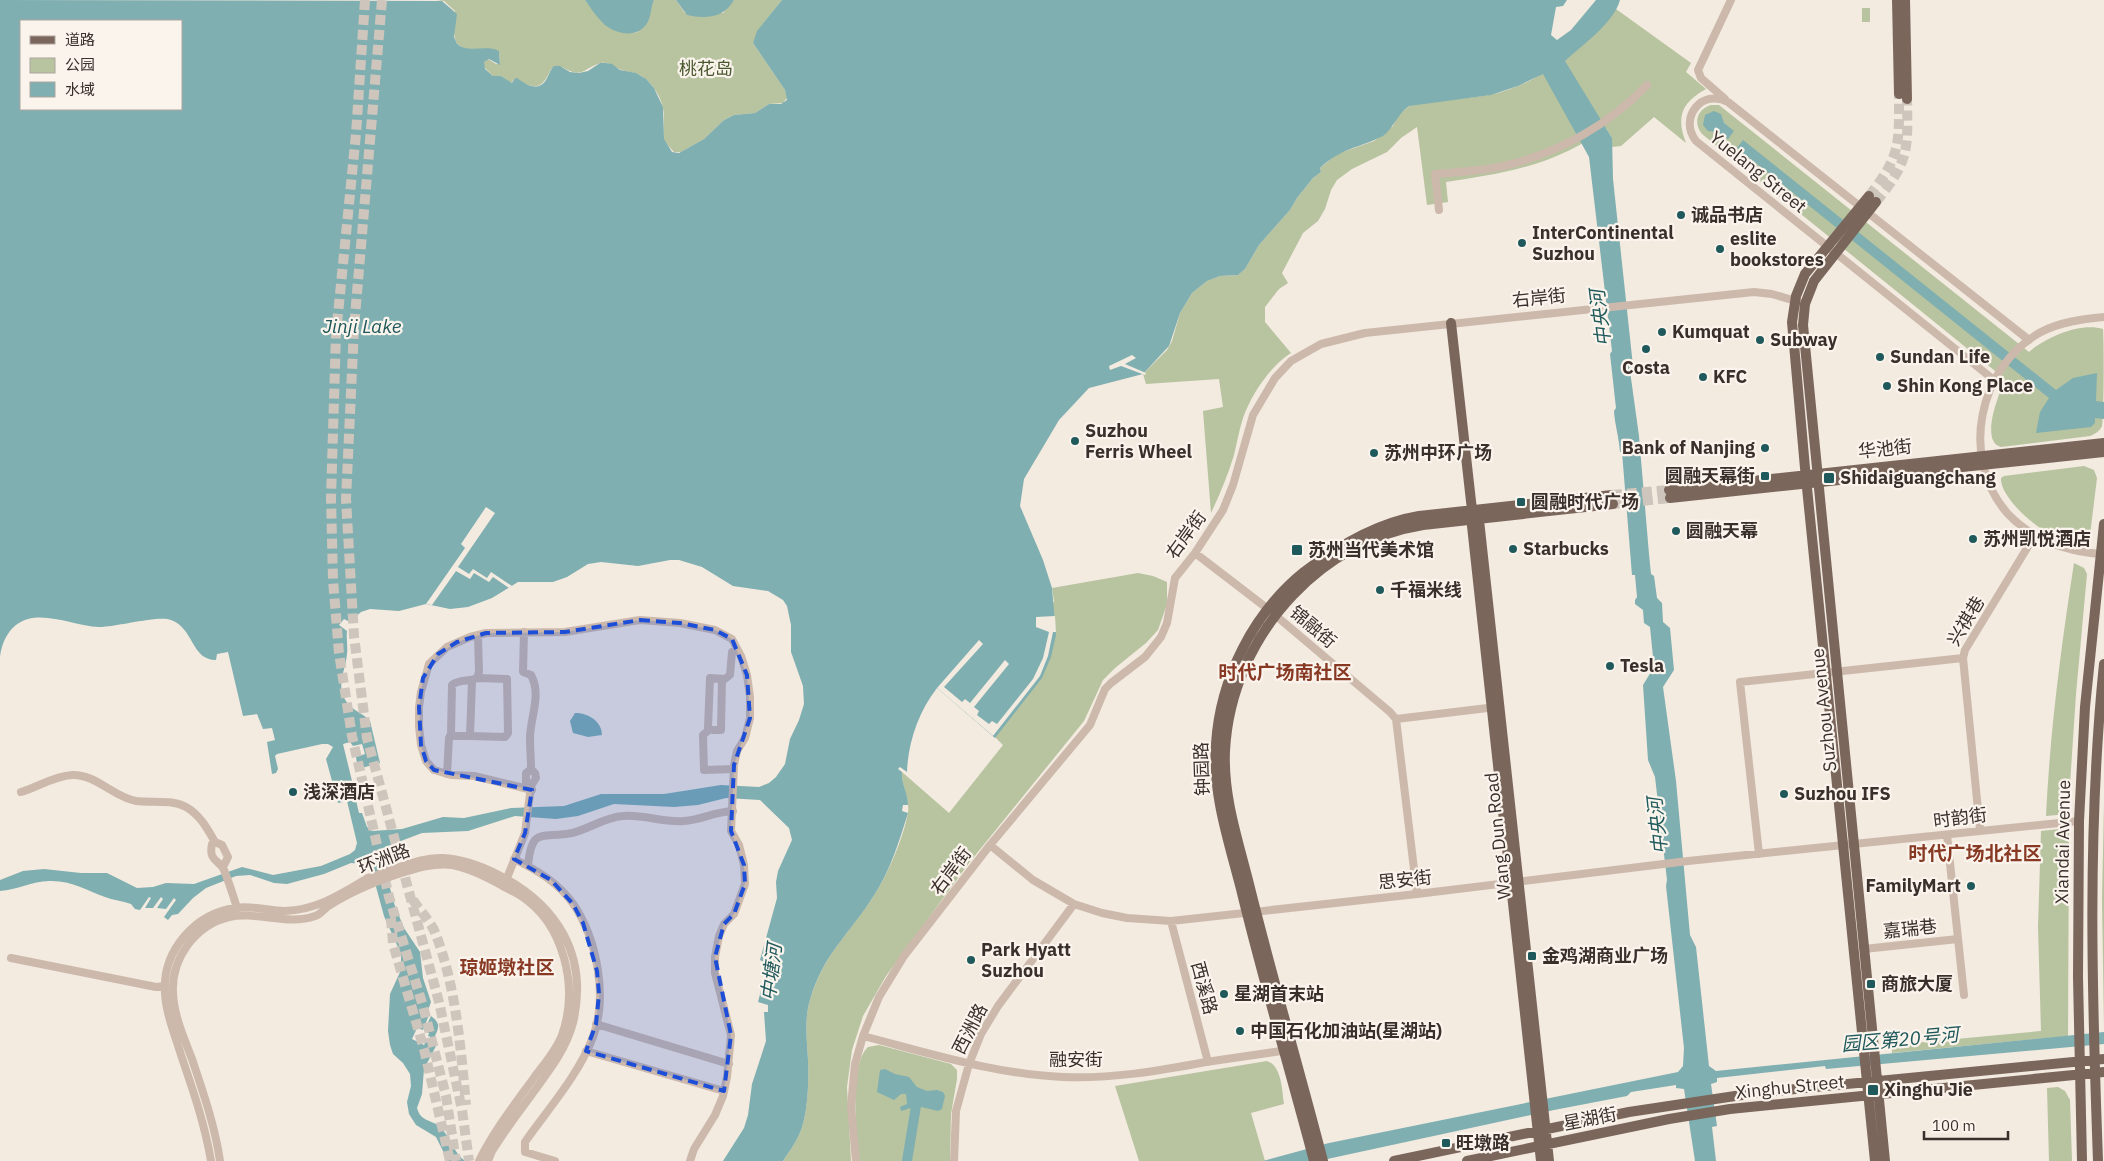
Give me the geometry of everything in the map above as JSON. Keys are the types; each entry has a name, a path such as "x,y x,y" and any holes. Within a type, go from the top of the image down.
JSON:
{"main road":[{"path":"1897,0 1903,97 1905,0"},
{"path":"1800,302 1805,274 1831,250 1872,199"},
{"name":"Suzhou Avenue","path":"1800,302 1818,478 1832,673 1871,1068 1875,1161"},
{"name":"Suzhou Avenue","path":"1800,302 1792,314 1793,336 1806,479 1832,673"},
{"name":"Wang Dun Road","path":"1450,323 1496,707 1541,1130 1543,1145 1549,1161"},
{"name":"华池街","path":"1669,494 1984,460 2104,443"},
{"name":"华池街","path":"1984,460 2104,452"},
{"path":"1474,517 1612,500"},
{"name":"钟园路","path":"1323,1161 1314,1144 1251,912 1227,796 1225,751 1231,710 1240,677 1271,612 1314,575 1355,548 1384,535 1409,527 1474,517"},
{"name":"Xiandai Avenue","path":"2082,1161 2078,968 2079,821 2085,707 2104,524"},
{"name":"Xiandai Avenue","path":"2098,1161 2100,1059 2096,1046 2095,1031 2092,925 2093,832 2096,760 2104,664"},
{"name":"Suzhou Avenue","path":"1849,845 1864,949 1869,1053"},
{"name":"Xinghu Street","path":"1541,1130 1629,1112 1783,1089 2100,1059"},
{"name":"Xinghu Street","path":"1719,1111 2100,1073"},
{"name":"Suzhou Avenue","path":"1873,1095 1886,1161"},
{"name":"星湖街","path":"1467,1161 1719,1111"},
{"path":"1394,1161 1541,1130"},
{"name":"钟园路","path":"1314,1144 1314,1161"},
{"name":"Wang Dun Road","path":"1541,1161 1543,1145"}],"street":[{"path":"1708,84 1699,75 1699,64 1731,0"},
{"name":"Yuelang Street","path":"1708,84 1860,214 2028,340"},
{"name":"Yuelang Street","path":"1708,84 1708,92 1693,110 1690,119 1691,133 1696,141 1994,380"},
{"path":"1439,210 1435,174 1507,165 1558,148 1596,127 1647,85"},
{"path":"1700,103 1713,98 1728,102"},
{"name":"右岸街","path":"856,1161 852,1092 857,1054 879,997 893,974 990,845 1090,725 1105,689 1150,652 1167,624 1174,578 1195,553 1226,503 1253,415 1275,378 1291,361 1322,344 1346,337 1450,323 1754,292 1800,302"},
{"path":"2100,554 2062,548 2035,535 2016,521 2001,504 1991,485 1981,445 1983,411 1994,380 2001,368 2018,349 2028,340 2049,329 2066,323 2104,317"},
{"name":"兴祺巷","path":"1759,854 1740,682 1963,658 1965,650 2035,535"},
{"name":"锦融街","path":"1195,553 1271,612 1396,719"},
{"path":"532,788 474,776 447,774 434,770 426,761 421,745 419,707 423,678 429,664 438,654 457,642 478,635 565,632 626,622 656,620 715,630 732,639 747,675 750,718 745,738 737,751 734,769 731,831 741,852 745,884 734,914 724,924 719,936 715,957 716,973 731,1035 729,1064 724,1091 715,1115 694,1149 690,1161"},
{"path":"524,632 523,672 531,676 534,681 535,692 535,712 530,739 531,769 526,773 526,782 532,788"},
{"path":"470,736 474,679 479,672 478,635"},
{"path":"710,729 708,728 708,716 710,678 722,679 730,676 732,652 737,649"},
{"path":"1963,658 1980,830"},
{"path":"447,774 452,685 456,682 474,679 507,679 508,733 505,737 450,736"},
{"path":"710,729 721,730 722,679"},
{"path":"1417,894 1396,719 1496,707"},
{"path":"710,729 704,735 704,770 734,769"},
{"path":"21,792 64,776 81,776 136,801 164,802 184,806 200,818 215,842 222,845 227,854 227,860 223,868"},
{"path":"505,883 524,833 532,788"},
{"path":"528,865 533,842 539,836 573,832 621,816 643,816 682,821 716,812 732,811"},
{"name":"时韵街","path":"1849,845 2079,821"},
{"path":"1947,834 1964,995"},
{"path":"215,842 212,844 212,852 216,862 223,868 237,908"},
{"name":"思安街","path":"990,845 1033,880 1074,904 1102,913 1127,918 1171,921 1417,894 1688,861 1849,845"},
{"name":"环洲路","path":"211,1161 198,1107 172,1028 166,1003 165,986 170,959 190,929 202,919 219,911 237,908 283,911 307,909 327,904 370,881 420,860 443,858 491,871 522,896 540,914 555,934 561,946 565,966 569,1001 566,1021 557,1044 507,1116 479,1161"},
{"path":"514,859 537,869 573,904 583,923 597,971 599,994 596,1024 586,1051 579,1066 524,1142 525,1152 555,1161"},
{"name":"环洲路","path":"488,1161 507,1128 564,1048 573,1023 577,1001 572,956 561,928 546,908 527,891 505,883"},
{"name":"环洲路","path":"220,1161 207,1104 174,1003 173,981 178,961 187,945 197,933 209,925 228,917 247,915 284,919 302,918 316,916 327,904"},
{"name":"西洲路","path":"954,1161 956,1111 969,1064 981,1034 998,1006 1074,904"},
{"name":"西溪路","path":"1171,921 1208,1062"},
{"name":"嘉瑞巷","path":"1864,949 1958,939"},
{"path":"11,958 156,987 165,986"},
{"path":"596,1024 729,1064"},
{"name":"融安街","path":"863,1036 969,1064 1038,1075 1092,1077 1158,1071 1288,1050"},
{"path":"586,1051 724,1091"}],"highlighted area":[{"path":"640,620 680,623 715,630 732,639 747,675 750,718 734,765 731,831 744,865 745,884 734,914 724,924 715,957 731,1035 724,1091 586,1051 596,1024 599,994 597,971 583,923 573,904 551,880 514,859 525,833 532,790 434,770 426,761 421,745 419,707 423,678 438,654 457,642 486,633 565,632"}],"green space":[{"name":"桃花岛","path":"436,0 585,0 607,25 621,32 629,33 638,32 654,0 676,0 685,13 723,13 734,0 782,0 759,29 753,43 785,90 787,98 783,103 769,104 755,113 734,115 724,120 704,139 681,152 674,152 664,141 664,114 659,96 652,85 642,77 610,64 601,63 580,73 569,71 562,67 551,69 544,82 536,86 514,79 511,83 501,76 493,76 484,67 484,62 488,59 496,64 500,64 499,51 467,49 457,44 454,32 455,11 444,1"},
{"path":"1862,8 1870,8 1870,22 1862,22"},
{"path":"1616,9 1691,63 1686,72 1706,89 1686,105 1683,112 1681,126 1686,143 1654,117 1621,146 1612,147 1612,138 1606,128 1574,148 1555,157 1525,167 1446,182 1448,202 1427,205 1417,127 1401,138 1387,152 1352,169 1337,180 1318,221 1303,233 1282,273 1288,283 1279,289 1265,307 1265,322 1291,353 1269,373 1251,400 1243,418 1229,470 1211,513 1203,411 1223,407 1219,379 1146,384 1143,374 1167,350 1172,341 1180,313 1192,293 1207,281 1220,276 1238,275 1245,269 1259,245 1290,210 1313,178 1321,172 1320,168 1337,154 1374,141 1393,126 1398,115 1409,106 1489,95 1525,83 1542,74 1575,51 1591,37"},
{"path":"1711,105 1719,105 2029,352 2036,346 2064,332 2094,327 2103,329 2103,409 2102,426 2100,429 2090,436 2001,447 1995,443 1991,426 2005,379 1702,134 1699,130 1698,117 1702,110"},
{"path":"2084,466 2094,470 2097,478 2090,535 2082,542 2070,543 2040,528 2012,503 2004,489 2001,478 2004,476"},
{"path":"2074,563 2084,568 2087,574 2068,814 2046,816 2057,689"},
{"path":"1138,573 1153,576 1167,582 1167,604 1158,630 1146,643 1103,680 1084,721 969,863 886,976 863,1016 852,1050 847,1087 851,1161 783,1161 799,1135 806,1109 808,1078 806,1022 810,1000 815,985 829,958 873,897 884,878 903,834 908,813 908,802 902,772 949,813 1003,745 991,733 1054,601 1052,588"},
{"path":"2104,804 2104,1026 2102,899"},
{"path":"2069,828 2068,1036 1892,1053 1892,1045 2041,1031 2038,927 2041,831"},
{"path":"879,1045 951,1064 957,1070 951,1114 950,1161 859,1161 855,1101 858,1069 862,1056 868,1047"},
{"path":"1267,1061 1276,1068 1278,1073 1284,1104 1251,1113 1265,1161 1139,1161 1115,1086"},
{"path":"2058,1087 2065,1091 2070,1100 2072,1161 2049,1161 2047,1088"}],"water":[{"name":"Jinji Lake","path":"0,0 442,1 457,14 454,37 457,44 472,49 488,48 499,51 500,65 489,59 484,62 485,69 493,76 501,76 512,83 517,78 528,85 539,86 546,80 554,66 560,66 570,72 579,73 588,71 600,63 606,63 612,64 620,70 636,73 646,79 654,88 663,107 664,139 672,152 679,153 704,139 724,120 734,115 755,113 769,104 781,104 787,100 785,90 753,43 757,31 782,0 1567,0 1563,6 1556,7 1551,35 1557,40 1571,30 1596,0 1620,0 1617,9 1604,25 1565,61 1612,138 1613,179 1633,366 1630,371 1639,436 1651,574 1654,576 1657,598 1662,603 1663,622 1670,628 1674,670 1663,687 1676,781 1690,935 1696,947 1709,1066 1716,1071 2104,1032 2104,1044 1826,1069 1825,1066 1717,1078 1717,1082 1711,1084 1717,1126 1712,1127 1716,1161 1695,1161 1684,1089 1676,1088 1676,1085 1631,1092 1627,1096 1318,1161 1263,1161 1329,1143 1678,1072 1683,1066 1684,1048 1666,886 1667,880 1655,777 1648,760 1643,685 1654,667 1650,627 1644,623 1643,610 1635,604 1637,597 1635,575 1632,575 1622,452 1620,452 1614,411 1616,408 1610,354 1612,351 1589,157 1543,74 1518,86 1491,95 1409,106 1383,136 1343,152 1328,161 1320,168 1321,172 1313,178 1290,210 1259,245 1245,269 1238,275 1220,276 1207,281 1192,293 1180,313 1169,346 1143,374 1089,388 1059,420 1024,479 1020,506 1043,560 1052,588 1056,635 1051,657 1042,678 995,738 937,688 925,707 912,738 907,772 900,767 898,769 902,772 908,801 908,805 903,805 902,811 908,813 894,856 873,897 837,945 815,984 806,1022 808,1078 806,1109 799,1135 783,1161 723,1161 744,1128 748,1115 752,1084 766,1041 764,1012 768,1012 768,1005 758,1002 765,975 761,973 764,962 760,960 777,898 776,882 778,871 792,840 789,828 760,800 726,798 698,805 674,807 614,804 578,816 556,819 515,816 468,831 422,833 385,847 382,860 395,906 404,928 420,952 423,978 431,1002 427,1013 429,1015 423,1030 417,1028 412,1039 424,1045 427,1039 433,1041 432,1044 436,1046 424,1069 422,1094 417,1108 424,1119 441,1128 465,1161 448,1161 436,1137 416,1125 409,1114 407,1102 411,1086 410,1074 403,1063 393,1054 388,1031 390,994 401,970 401,954 384,916 372,872 365,864 351,863 324,874 287,884 274,883 250,875 236,876 206,888 193,898 178,914 172,915 168,920 164,917 176,900 174,898 166,909 157,908 163,899 161,897 153,908 145,908 151,898 149,897 140,910 135,909 131,904 57,881 43,881 0,891 0,880 23,871 44,869 81,873 107,873 137,888 153,887 166,883 194,884 242,867 273,875 321,866 350,854 355,850 357,843 347,801 338,803 326,759 333,747 328,744 322,744 277,754 275,756 278,769 276,773 272,774 267,742 275,740 272,728 263,729 257,714 243,716 228,652 217,654 216,660 208,659 197,649 179,624 171,620 157,619 99,627 54,619 28,619 12,629 3,645 0,657","holes":["679,560 702,567 733,586 768,591 783,600 787,606 791,625 791,652 803,686 804,704 790,739 785,764 769,783 759,787 721,785 664,794 601,794 564,806 511,808 464,818 443,817 402,829 372,831 367,827 362,813 359,813 355,796 351,796 348,782 352,781 343,744 350,742 353,746 362,744 365,754 356,757 358,769 380,763 370,721 351,707 342,694 341,688 347,654 347,631 339,625 344,619 350,622 361,612 370,609 399,611 426,604 450,609 468,607 492,598 518,582 553,582 567,577 588,564 601,562 638,566"]},
{"path":"585,0 654,0 649,20 645,26 635,32 623,33 606,26"},
{"path":"676,0 734,0 720,14 701,17 687,15"},
{"path":"1714,111 1721,114 1724,123 1734,131 1728,139 1718,132 1708,131 1703,125 1705,115"},
{"path":"1743,140 2056,390 2073,378 2097,373 2096,401 2104,402 2104,419 2095,418 2095,423 2091,427 2036,433 2040,412 2049,398 1737,148"},
{"path":"575,713 585,714 597,722 602,735 588,737 573,733 570,721"},
{"path":"431,1016 438,1024 434,1038 428,1036 429,1033 424,1031"},
{"path":"885,1069 895,1074 909,1077 917,1087 927,1091 937,1090 943,1092 945,1096 942,1109 938,1111 917,1106 901,1111 900,1107 907,1104 906,1094 901,1094 894,1100 877,1092 880,1070"}],"pier":[{"path":"1132,355 1136,358 1125,364 1146,373 1145,375 1121,366 1110,370 1109,366"},
{"path":"486,507 495,513 458,567 469,574 473,569 487,578 491,572 512,586 509,588 493,577 489,582 474,573 470,579 456,571 432,605 426,604 465,548 461,544"},
{"path":"1055,616 1056,632 1053,632 1048,656 1040,676 993,736 937,688 979,640 983,644 944,687 962,702 965,699 970,703 1005,660 1009,664 974,707 979,711 977,715 989,724 992,721 997,724 1033,679 1043,658 1049,632 1036,627 1036,617"}],"waterway":[{"path":"907,1161 916,1106"}],"tunnel":[{"path":"365,0 356,134 336,334 331,498 333,580 339,653 352,736 389,897 423,1006 446,1096 456,1161"},
{"path":"382,0 354,328 346,499 354,636 367,738 439,1002 462,1110 469,1161"},
{"path":"1869,196 1887,170 1896,149 1899,126 1899,94"},
{"path":"1876,202 1901,165 1906,144 1907,99"},
{"path":"1612,495 1669,490"},
{"path":"1613,504 1670,498"},
{"path":"413,900 434,931 443,955 457,1019 466,1105"},
{"path":"391,918 393,944 424,1049 450,1161"}],"place":[{"name":"诚品书店","path":"1681,215"},
{"name":"InterContinental Suzhou","path":"1522,243"},
{"name":"eslite bookstores","path":"1720,249"},
{"name":"Kumquat","path":"1662,332"},
{"name":"Subway","path":"1760,340"},
{"name":"Costa","path":"1646,349"},
{"name":"Sundan Life","path":"1880,357"},
{"name":"KFC","path":"1703,377"},
{"name":"Shin Kong Place","path":"1887,386"},
{"name":"Suzhou Ferris Wheel","path":"1075,441"},
{"name":"Bank of Nanjing","path":"1765,448"},
{"name":"苏州中环广场","path":"1374,453"},
{"name":"圆融天幕街","path":"1765,476"},
{"name":"Shidaiguangchang","path":"1829,478"},
{"name":"圆融时代广场","path":"1521,502"},
{"name":"圆融天幕","path":"1676,531"},
{"name":"苏州凯悦酒店","path":"1973,539"},
{"name":"Starbucks","path":"1513,549"},
{"name":"苏州当代美术馆","path":"1297,550"},
{"name":"千福米线","path":"1380,590"},
{"name":"Tesla","path":"1610,666"},
{"name":"浅深酒店","path":"293,792"},
{"name":"Suzhou IFS","path":"1784,794"},
{"name":"FamilyMart","path":"1971,886"},
{"name":"金鸡湖商业广场","path":"1532,956"},
{"name":"Park Hyatt Suzhou","path":"971,960"},
{"name":"商旅大厦","path":"1871,984"},
{"name":"星湖首末站","path":"1224,994"},
{"name":"中国石化加油站(星湖站)","path":"1240,1031"},
{"name":"Xinghu Jie","path":"1873,1090"},
{"name":"旺墩路","path":"1446,1143"}],"district":[{"name":"时代广场南社区","path":"1285,672"},
{"name":"时代广场北社区","path":"1975,853"},
{"name":"琼姬墩社区","path":"507,967"}],"water label":[{"name":"中央河","path":"1600,318"},
{"name":"中央河","path":"1657,826"},
{"name":"中塘河","path":"771,972"},
{"name":"园区第20号河","path":"1900,1039"}]}
